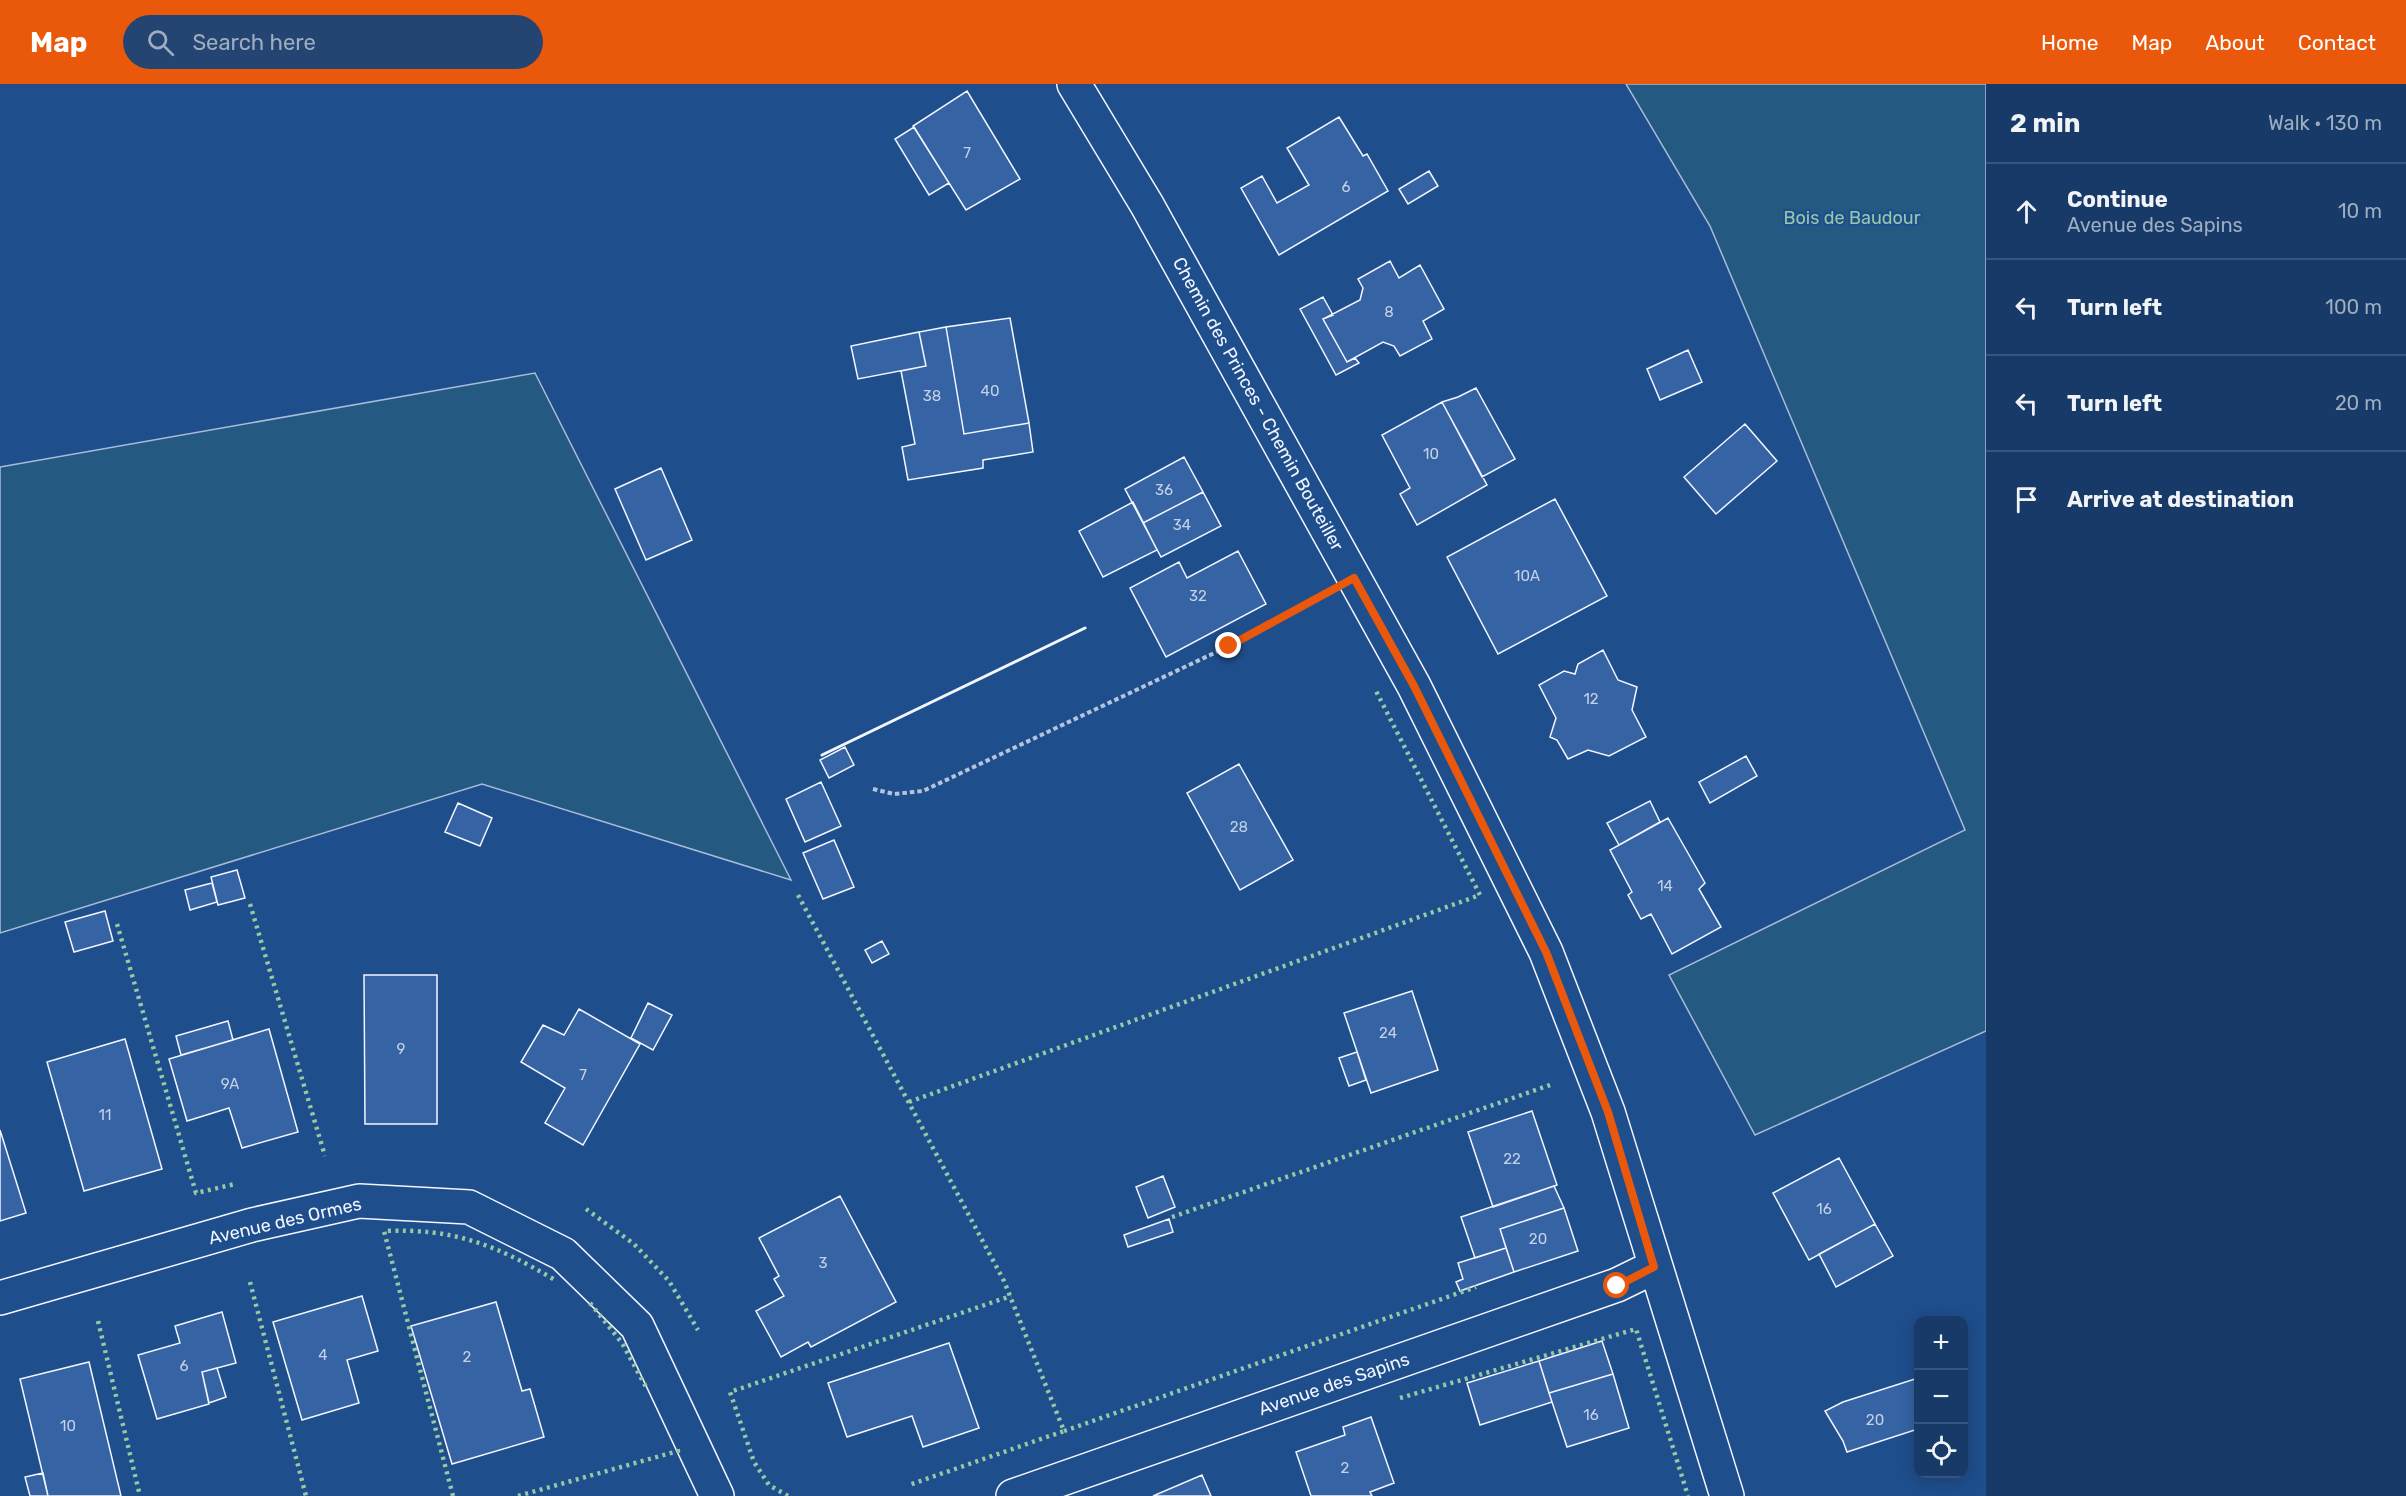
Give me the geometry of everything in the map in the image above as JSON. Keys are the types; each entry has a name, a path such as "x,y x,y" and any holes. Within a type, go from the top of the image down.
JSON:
{"street":[{"name":"Chemin des Princes - Chemin Bouteiller","path":"1074,84 1131,179 1414,686 1546,952 1608,1112 1654,1267 1699,1401 1727,1496"},
{"name":"Avenue des Ormes","path":"0,1298 252,1225 358,1201 469,1208 563,1254 637,1326 717,1496"},
{"name":"Avenue des Sapins","path":"1013,1496 1617,1286 1654,1267"}],"path":[{"path":"873,789 894,794 923,791 1229,646 1354,578"}],"green space":[{"name":"Bois de Baudour","path":"1626,84 1986,84 1986,1031 1755,1135 1669,975 1965,830 1710,226"},
{"path":"535,373 791,880 482,784 0,933 0,467"}],"building":[{"path":"967,91 1020,179 966,210 913,126"},
{"path":"1339,117 1363,156 1367,154 1388,191 1279,255 1241,188 1262,176 1277,203 1309,185 1287,148"},
{"path":"914,127 949,183 929,195 895,139"},
{"path":"1429,171 1438,186 1408,204 1399,189"},
{"path":"1390,261 1399,278 1420,265 1444,309 1423,321 1432,339 1400,356 1394,346 1383,342 1347,362 1323,319 1360,300 1363,288 1358,279"},
{"path":"1323,297 1333,315 1323,319 1347,362 1355,358 1359,363 1336,375 1300,309"},
{"path":"1010,318 1029,423 964,434 946,327"},
{"path":"946,327 964,434 1029,423 1033,452 983,460 983,468 908,480 902,447 915,444 901,371 926,366 919,332"},
{"path":"919,332 926,366 858,379 851,346"},
{"path":"1688,350 1702,382 1660,400 1647,369"},
{"path":"1476,388 1515,459 1482,477 1442,402"},
{"path":"1442,402 1487,485 1417,525 1400,494 1410,488 1382,435"},
{"path":"1745,424 1777,461 1716,514 1684,477"},
{"path":"1184,457 1203,492 1143,523 1125,489"},
{"path":"661,468 692,540 646,560 615,489"},
{"path":"1203,492 1221,526 1161,557 1143,523"},
{"path":"1555,499 1607,596 1498,654 1447,557"},
{"path":"1133,502 1157,550 1103,577 1079,531"},
{"path":"1238,551 1266,604 1166,657 1130,588 1179,562 1187,578"},
{"path":"1603,650 1618,680 1637,687 1632,710 1646,737 1609,756 1588,750 1568,759 1557,740 1550,737 1556,718 1539,685 1564,671 1575,674 1578,664"},
{"path":"845,747 854,765 829,778 820,760"},
{"path":"1746,756 1757,776 1710,803 1699,782"},
{"path":"1239,764 1293,860 1240,890 1187,793"},
{"path":"821,782 841,826 805,842 786,799"},
{"path":"1650,801 1660,822 1619,845 1607,823"},
{"path":"458,803 492,818 480,846 445,832"},
{"path":"1668,818 1705,883 1699,889 1721,927 1672,954 1651,914 1641,919 1628,895 1632,892 1610,850"},
{"path":"834,840 854,887 823,899 803,853"},
{"path":"237,870 245,898 218,905 211,877"},
{"path":"212,883 217,902 190,910 185,890"},
{"path":"105,911 113,941 74,952 65,922"},
{"path":"882,941 889,954 872,963 865,950"},
{"path":"364,975 437,975 437,1124 365,1124"},
{"path":"1412,991 1438,1070 1371,1093 1344,1013"},
{"path":"648,1003 672,1015 653,1050 631,1038"},
{"path":"579,1009 640,1044 583,1145 545,1123 565,1088 521,1062 543,1025 564,1035"},
{"path":"228,1021 233,1040 181,1055 176,1036"},
{"path":"269,1029 298,1132 242,1148 229,1108 187,1121 169,1059"},
{"path":"125,1039 162,1169 84,1191 47,1062"},
{"path":"1357,1052 1366,1080 1349,1086 1339,1058"},
{"path":"1532,1111 1557,1185 1493,1207 1468,1132"},
{"path":"0,1130 26,1213 0,1221"},
{"path":"1839,1158 1875,1224 1809,1260 1773,1193"},
{"path":"1163,1176 1175,1207 1148,1218 1136,1187"},
{"path":"1554,1186 1564,1208 1500,1229 1506,1248 1475,1258 1461,1217"},
{"path":"840,1196 896,1302 811,1347 808,1342 781,1357 756,1311 784,1296 774,1279 779,1276 759,1238"},
{"path":"1564,1208 1578,1251 1514,1272 1500,1229"},
{"path":"1169,1219 1173,1232 1128,1247 1124,1235"},
{"path":"1875,1224 1893,1256 1836,1287 1819,1254"},
{"path":"1506,1248 1514,1272 1460,1291 1456,1282 1463,1279 1458,1263"},
{"path":"362,1296 378,1351 347,1360 359,1403 302,1420 273,1322"},
{"path":"496,1302 522,1391 530,1389 544,1437 452,1464 411,1326"},
{"path":"222,1312 236,1363 202,1372 209,1404 157,1419 138,1355 180,1343 175,1326"},
{"path":"1602,1341 1613,1374 1549,1393 1539,1361"},
{"path":"949,1343 979,1428 923,1447 912,1416 847,1437 828,1383"},
{"path":"1539,1361 1552,1402 1480,1425 1467,1383"},
{"path":"89,1362 121,1496 48,1496 20,1379"},
{"path":"217,1368 226,1397 209,1403 202,1372"},
{"path":"1613,1374 1629,1428 1567,1447 1549,1393"},
{"path":"1914,1379 1914,1430 1847,1452 1825,1411 1843,1402"},
{"path":"1371,1417 1394,1483 1370,1492 1372,1496 1311,1496 1296,1452 1345,1435 1343,1427"},
{"path":"43,1473 48,1496 30,1496 25,1477"},
{"path":"1202,1475 1211,1496 1153,1496"}],"hedge":[{"path":"909,1102 1480,895 1375,689"},
{"path":"798,895 1004,1281 1064,1431 909,1485"},
{"path":"250,904 325,1156"},
{"path":"117,924 196,1193 235,1184"},
{"path":"1172,1217 1553,1084"},
{"path":"586,1209 634,1244 669,1281 698,1330"},
{"path":"453,1496 384,1231 432,1232 474,1241 513,1257 555,1280"},
{"path":"250,1282 306,1496"},
{"path":"1064,1431 1476,1287"},
{"path":"788,1496 769,1485 754,1462 730,1392 1011,1296"},
{"path":"590,1303 622,1343 646,1387"},
{"path":"98,1321 140,1496"},
{"path":"1400,1398 1636,1329 1688,1496"},
{"path":"518,1496 678,1451 677,1446"}],"wall":[{"path":"822,755 1085,628"}],"route":[{"path":"1229,646 1354,578 1414,686 1546,952 1608,1112 1654,1267 1617,1286"}]}
